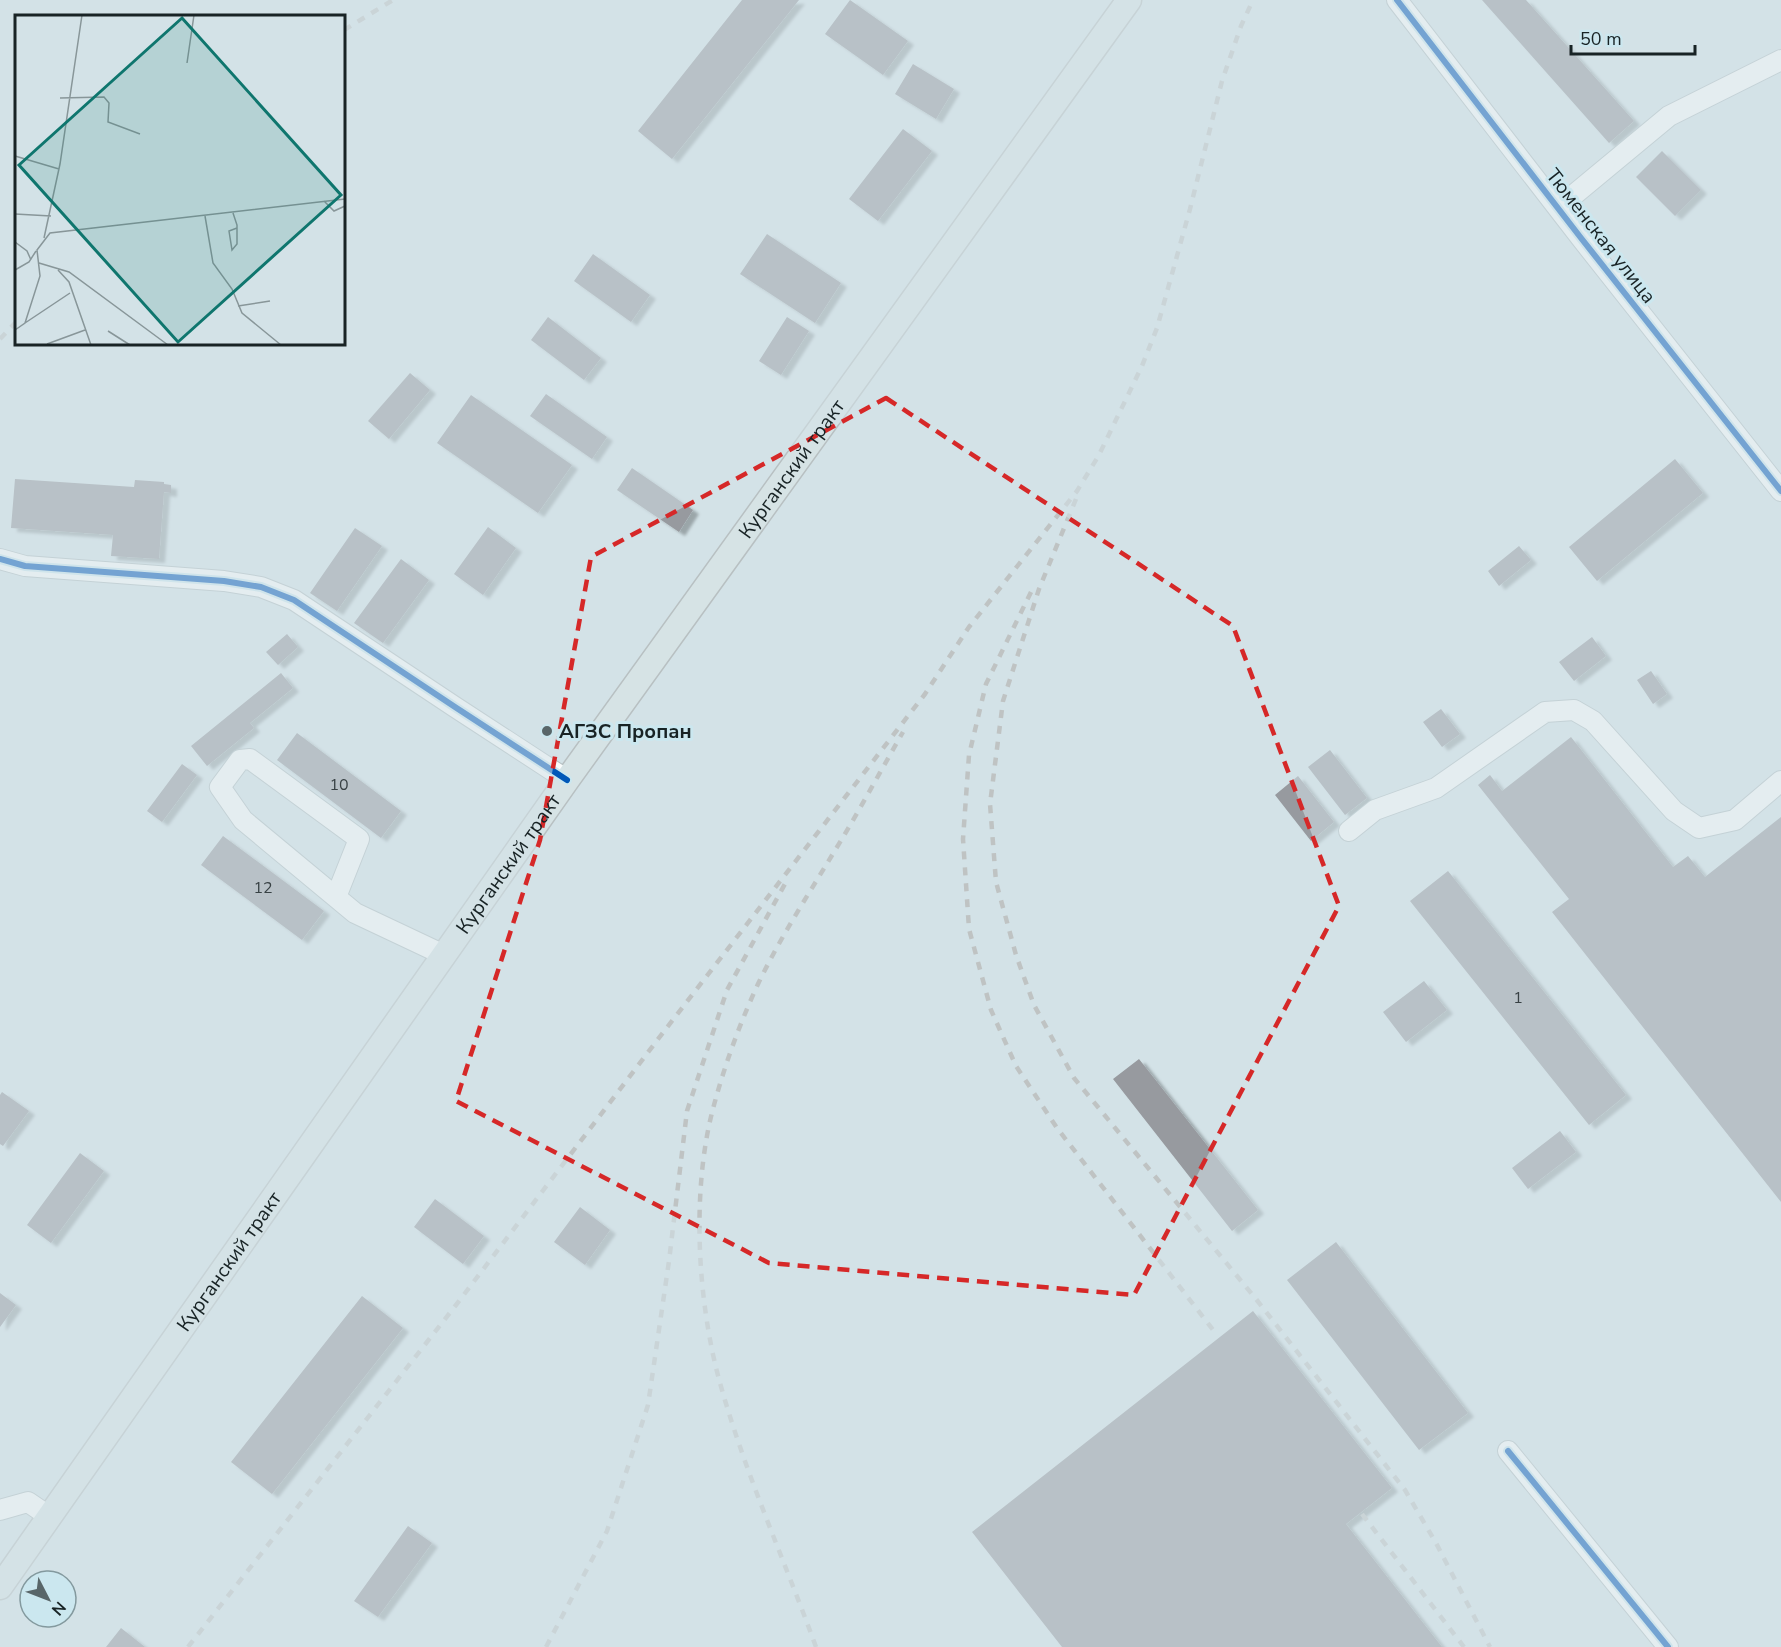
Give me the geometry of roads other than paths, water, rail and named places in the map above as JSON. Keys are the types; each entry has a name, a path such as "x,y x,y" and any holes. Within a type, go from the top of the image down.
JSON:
{"main road":[{"name":"Курганский тракт","path":"0,1587 567,780 1129,0"}],"street":[{"name":"Тюменская улица","path":"1397,0 1557,208 1781,491"},
{"path":"1557,208 1669,116 1781,60"},
{"path":"0,559 25,566 224,581 261,587 294,600 567,780"},
{"path":"1349,831 1375,810 1436,788 1545,712 1574,710 1593,721 1674,811 1699,828 1736,820 1781,781"},
{"path":"336,897 359,839 250,759 240,760 220,787 243,820 355,913 444,955"},
{"path":"1508,1451 1668,1647"},
{"path":"0,1510 28,1502 50,1517"}],"railway":[{"path":"345,29 393,0"},
{"path":"188,1647 456,1305 925,694 969,627 1077,491 1099,455 1142,366 1157,328 1222,81 1241,26 1253,0"},
{"path":"0,339 15,323"},
{"path":"1076,499 1039,589 1003,701 990,804 996,882 1016,955 1034,1005 1074,1078 1256,1299 1405,1490 1436,1543 1490,1647"},
{"path":"1031,592 986,684 969,755 963,839 969,929 991,1010 1016,1066 1057,1128 1217,1335"},
{"path":"816,1647 741,1450 712,1351 702,1280 700,1244 702,1172 718,1090 733,1044 758,984 785,933 903,732"},
{"path":"546,1647 607,1531 648,1405 669,1261 687,1111 727,990 786,882"},
{"path":"1362,1514 1464,1647"}],"place":[{"name":"АГЗС Пропан","path":"547,731"}]}
